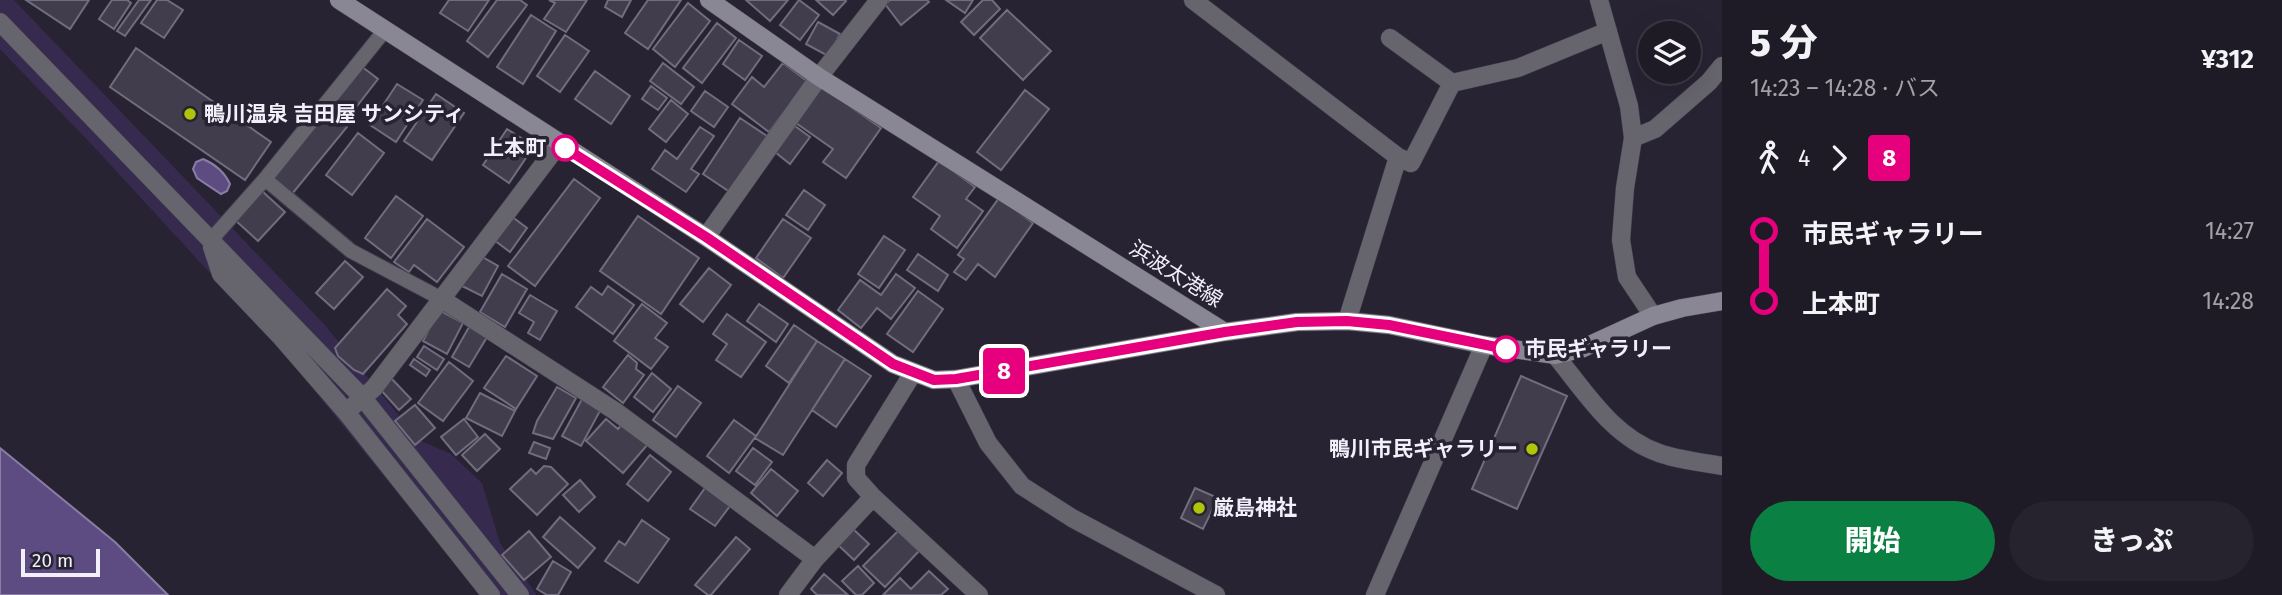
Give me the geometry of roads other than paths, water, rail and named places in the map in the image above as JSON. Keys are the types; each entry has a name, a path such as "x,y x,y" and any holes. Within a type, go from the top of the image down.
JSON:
{"main road":[{"path":"339,0 706,237 893,364 913,373 934,380 956,379 1225,332"},
{"name":"浜波太港線","path":"719,3 819,77 1225,332 1297,322 1347,321 1389,325 1484,345 1555,355 1581,349 1653,316 1722,301"}],"street":[{"path":"706,237 819,77 879,0"},
{"path":"1193,0 1398,157 1410,163 1452,83"},
{"path":"1599,0 1629,106 1633,138 1625,188 1621,240 1626,278 1653,316"},
{"path":"0,22 363,398 520,595"},
{"path":"1391,38 1452,83 1518,68 1608,31"},
{"path":"1633,138 1655,129 1709,82 1722,66"},
{"path":"346,412 374,388 559,144"},
{"path":"1347,321 1398,157"},
{"path":"210,241 221,274 281,337 346,412 491,595"},
{"path":"440,298 615,411 815,559"},
{"path":"1375,595 1484,345"},
{"path":"1555,355 1615,427 1635,443 1660,454 1722,466"},
{"path":"913,373 856,465 856,478 979,595"},
{"path":"956,379 988,443 1022,486 1072,518 1216,595"},
{"path":"788,595 815,559 873,497"}],"lane":[{"path":"210,241 385,30"},
{"path":"264,179 351,251 440,298"}],"place":[{"name":"鴨川温泉 吉田屋 サンシティ","path":"190,114"},
{"name":"上本町","path":"565,148"},
{"name":"市民ギャラリー","path":"1506,349"},
{"name":"鴨川市民ギャラリー","path":"1532,449"},
{"name":"厳島神社","path":"1199,508"}]}
